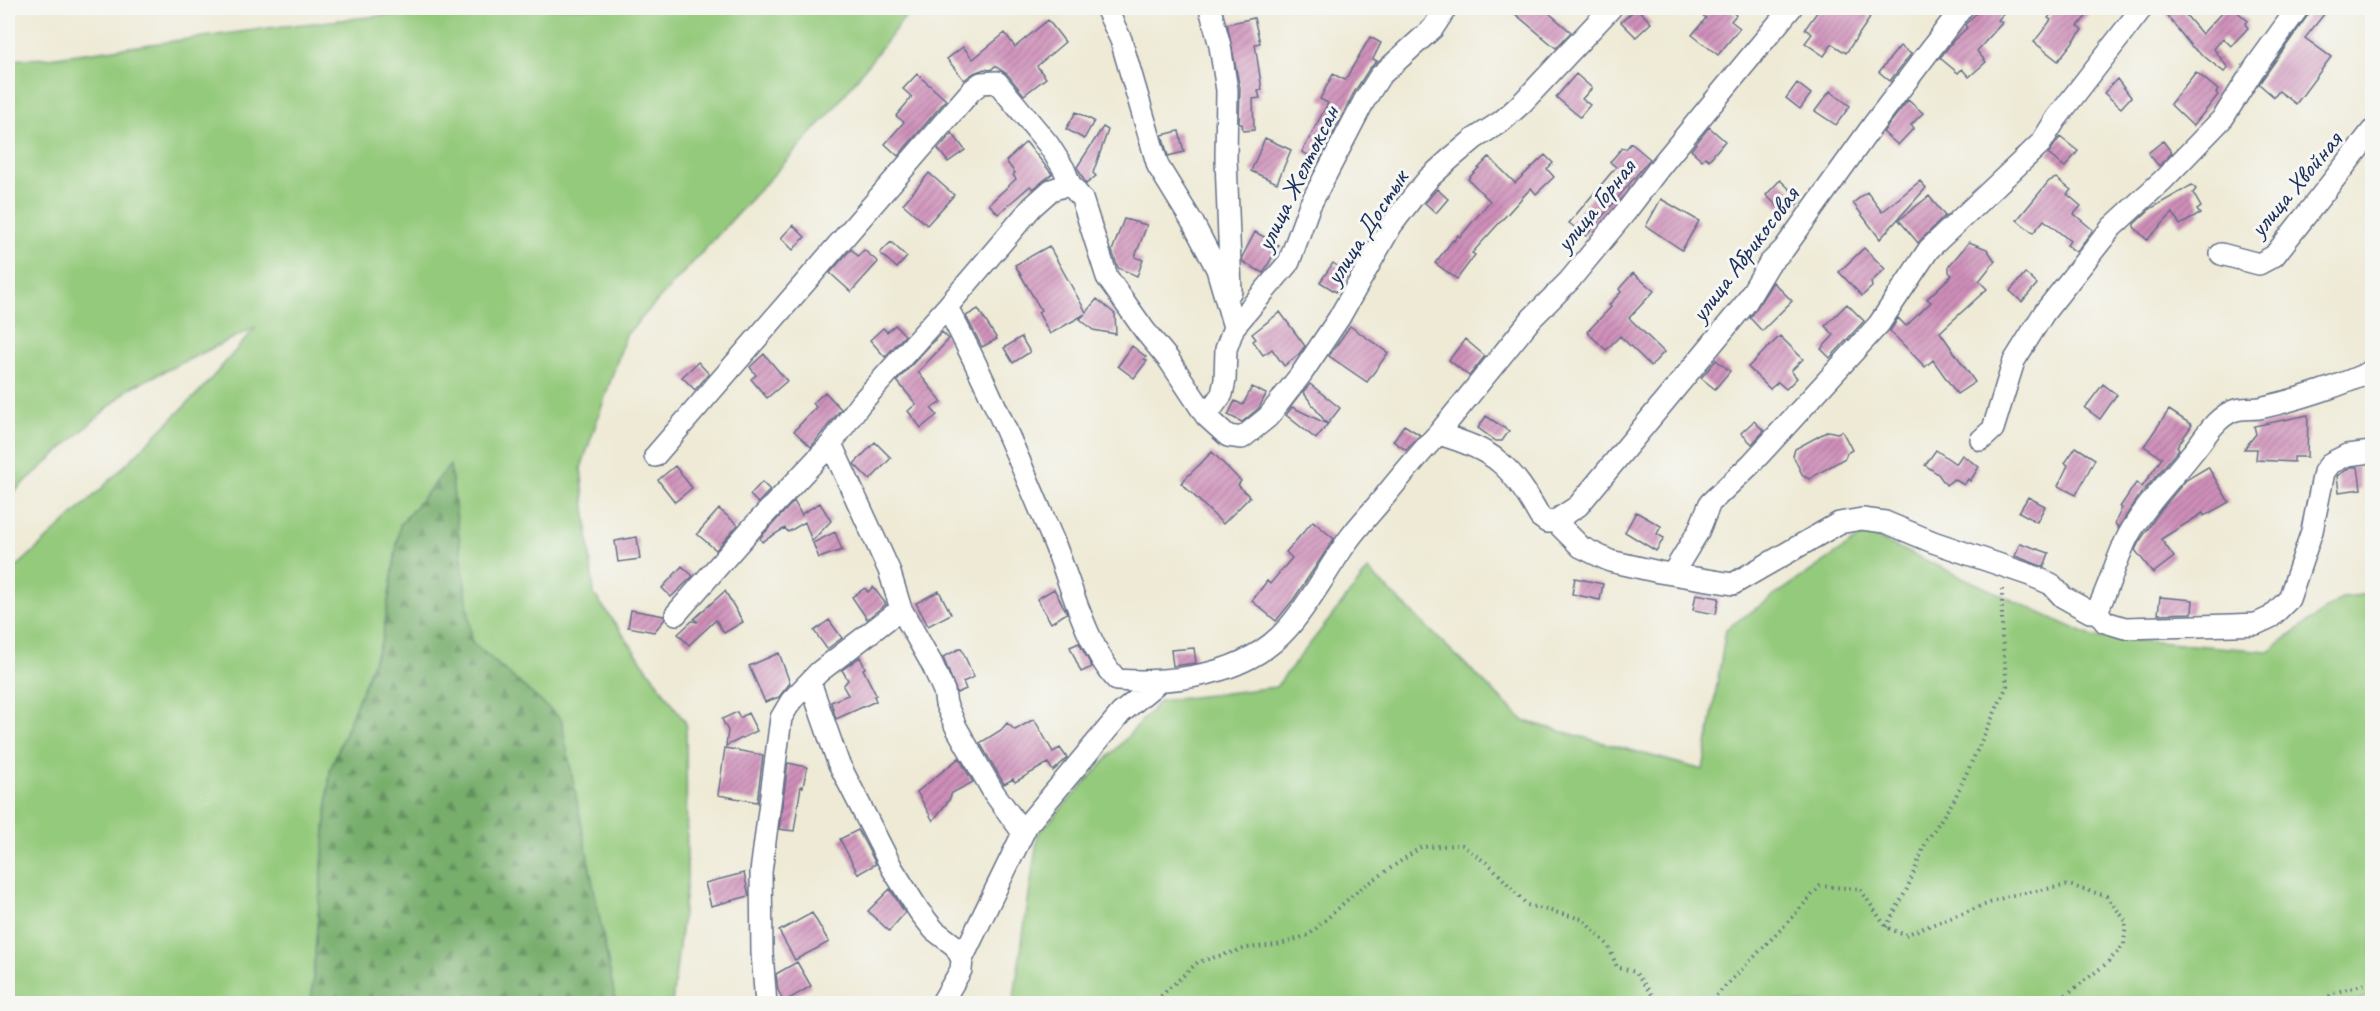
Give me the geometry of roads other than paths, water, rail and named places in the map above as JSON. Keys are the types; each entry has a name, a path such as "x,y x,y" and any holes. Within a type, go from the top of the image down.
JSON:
{"street":[{"path":"1106,8 1121,40 1158,166 1193,223 1216,269 1234,327"},
{"path":"1210,8 1220,46 1227,90 1226,159 1234,327"},
{"name":"улица Желтоксан","path":"1206,416 1222,394 1226,350 1234,327 1289,262 1309,207 1369,93 1380,76 1433,28 1446,8"},
{"name":"улица Достык","path":"655,456 971,91 981,83 997,82 1048,144 1064,169 1070,184 1082,200 1107,277 1169,360 1206,416 1228,436 1242,438 1268,417 1302,374 1333,327 1391,226 1413,196 1450,159 1474,139 1502,121 1522,103 1611,8"},
{"name":"улица Горная","path":"947,307 971,353 1052,538 1076,603 1106,668 1118,680 1161,680 1222,670 1237,664 1274,642 1294,620 1350,538 1412,460 1438,434 1532,318 1569,281 1791,8"},
{"name":"улица Абрикосовая","path":"1555,521 1578,506 1745,304 1769,264 1784,249 1873,125 1962,8"},
{"path":"1673,573 1698,532 1710,503 1758,456 1879,324 1929,249 2041,143 2056,119 2142,8"},
{"path":"1981,440 1993,429 2014,361 2044,313 2112,227 2163,180 2223,118 2254,69 2298,8"},
{"name":"улица Хвойная","path":"2221,254 2259,264 2274,256 2354,158 2373,131"},
{"path":"676,614 758,521 831,444 867,396 1032,207 1051,190 1070,184"},
{"path":"2097,611 2108,588 2116,562 2130,534 2155,498 2212,427 2230,412 2284,402 2373,371"},
{"path":"1438,434 1467,442 1508,467 1540,517 1547,522 1555,521 1581,547 1610,561 1732,584 1839,523 1862,519 1885,522 1933,542 2001,564 2051,584 2063,597 2090,612 2097,611"},
{"path":"831,444 889,570 901,609 944,691 946,704 956,727 994,793 1018,826 1027,825"},
{"path":"2097,611 2105,622 2125,628 2256,624 2271,617 2289,599 2312,531 2324,472 2331,463 2347,455 2373,452"},
{"path":"766,1004 762,953 761,872 777,738 782,718 791,701 835,659 901,609"},
{"path":"941,1004 961,970 962,959 1027,825 1121,713 1161,680"},
{"path":"810,682 838,762 891,868 919,911 934,930 955,946 962,959"}]}
